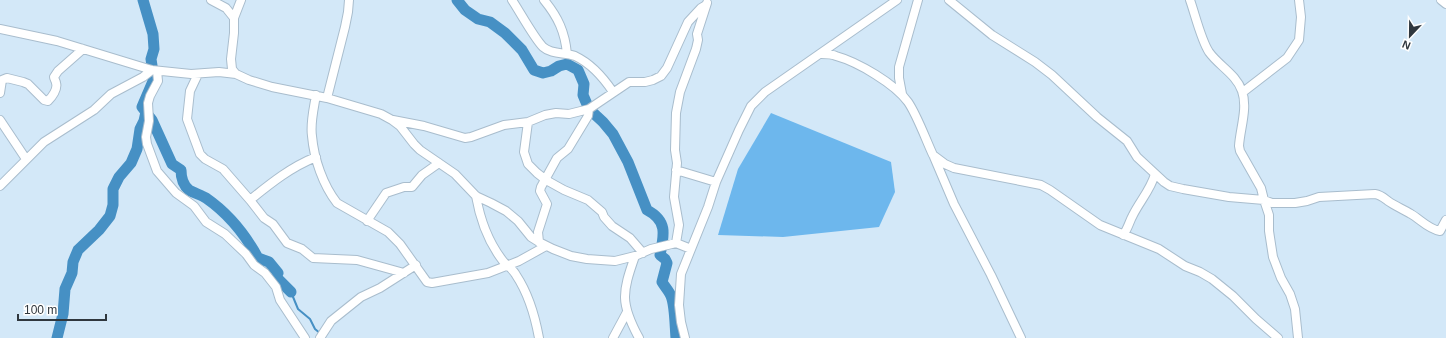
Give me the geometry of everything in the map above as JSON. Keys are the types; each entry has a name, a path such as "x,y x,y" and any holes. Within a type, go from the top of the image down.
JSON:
{"street":[{"path":"211,0 226,8 234,18"},
{"path":"236,74 232,69 231,59 234,18 242,0"},
{"path":"326,98 345,27 349,0"},
{"path":"512,0 544,48 558,53 575,56 595,69 613,92"},
{"path":"544,0 555,12 565,39 567,54"},
{"path":"685,338 681,322 681,274 708,207 716,182 738,130 753,103 765,92 896,0"},
{"path":"902,94 899,78 899,67 918,0"},
{"path":"949,0 992,35 1035,62 1052,76 1097,117 1127,141 1137,157 1155,174 1164,182 1176,188 1229,197 1264,200 1272,203 1295,203 1319,197 1379,194 1437,231 1442,230 1446,220"},
{"path":"1190,0 1208,51 1233,76 1243,92 1243,110 1239,146 1240,151 1261,188 1269,215 1269,231 1273,257 1281,278 1290,294 1294,309 1298,338"},
{"path":"1243,92 1287,58 1299,40 1301,17 1299,0"},
{"path":"1441,0 1446,4"},
{"path":"0,30 57,41 154,71 198,74 219,72 236,74 249,80 272,87 316,95 369,110 392,120 424,126 465,138 477,136 504,125 528,122 545,115 569,114 589,109 628,82 645,82 661,76 667,68 688,22 707,3"},
{"path":"676,243 680,225 674,197 676,170 676,113 680,92 694,54 698,40 697,34 707,3"},
{"path":"0,93 2,80 7,78 28,84 44,100 48,101 56,88 57,84 54,77 58,71 83,49"},
{"path":"821,54 835,55 877,76 902,94 910,104 954,204 991,275 1021,338"},
{"path":"154,71 158,82 150,96 148,103 149,112 146,131 147,144 157,171 176,193 194,206 206,222 225,234 246,254 254,265 265,273 276,287 280,300 305,338"},
{"path":"0,186 44,142 94,110 111,94 154,71"},
{"path":"198,74 190,91 187,119 200,154 205,159 223,170 264,218 273,224 287,243 302,249 313,258 357,260 404,273"},
{"path":"316,95 312,117 312,136 316,157 324,181 337,203 388,232 416,264 427,282 432,283 488,273 508,266 543,244"},
{"path":"543,244 538,232 547,204 540,191 557,158 568,149 588,116 589,109"},
{"path":"0,120 26,159"},
{"path":"392,120 405,132 414,144 455,174 476,196 492,202 506,211 518,221 531,236 543,244 571,256 605,261 615,261 676,243 691,249"},
{"path":"528,122 524,152 528,164 546,180 564,190 588,200 602,212 604,217 612,226 630,238 643,253"},
{"path":"933,155 945,164 954,168 1041,185 1100,225 1159,249 1185,266 1212,279 1278,338"},
{"path":"250,200 280,176 316,157"},
{"path":"367,221 386,193 404,187 412,187 422,175 440,163"},
{"path":"676,170 716,182"},
{"path":"1123,235 1155,174"},
{"path":"476,196 490,240 504,263 518,278 530,304 539,338"},
{"path":"634,256 626,287 625,298 627,312 639,338"},
{"path":"322,335 331,321 361,297 380,288 416,264"},
{"path":"613,338 627,312"}],"shaded area":[{"path":"771,113 891,162 895,192 879,227 783,237 718,235 738,169"}],"waterway":[{"path":"143,0 153,34 154,49 151,59 154,79 142,107 152,120 172,164 181,170 181,175 185,186 189,190 206,198 222,211 236,225 258,258 269,262 278,273 276,277 291,292"},
{"path":"457,0 465,10 478,19 490,22 505,33 522,50 534,70 543,73 567,64 578,70 584,84 583,95 589,109 613,134 628,162 647,210 654,214 663,229 663,241 660,255 667,263 662,282 669,292 672,300 676,338"},
{"path":"57,338 63,314 65,289 72,273 73,262 78,250 99,230 110,216 113,205 113,189 119,177 131,163 137,149 140,129 146,112"},
{"path":"291,292 298,309 310,319 315,329 321,334"}]}
